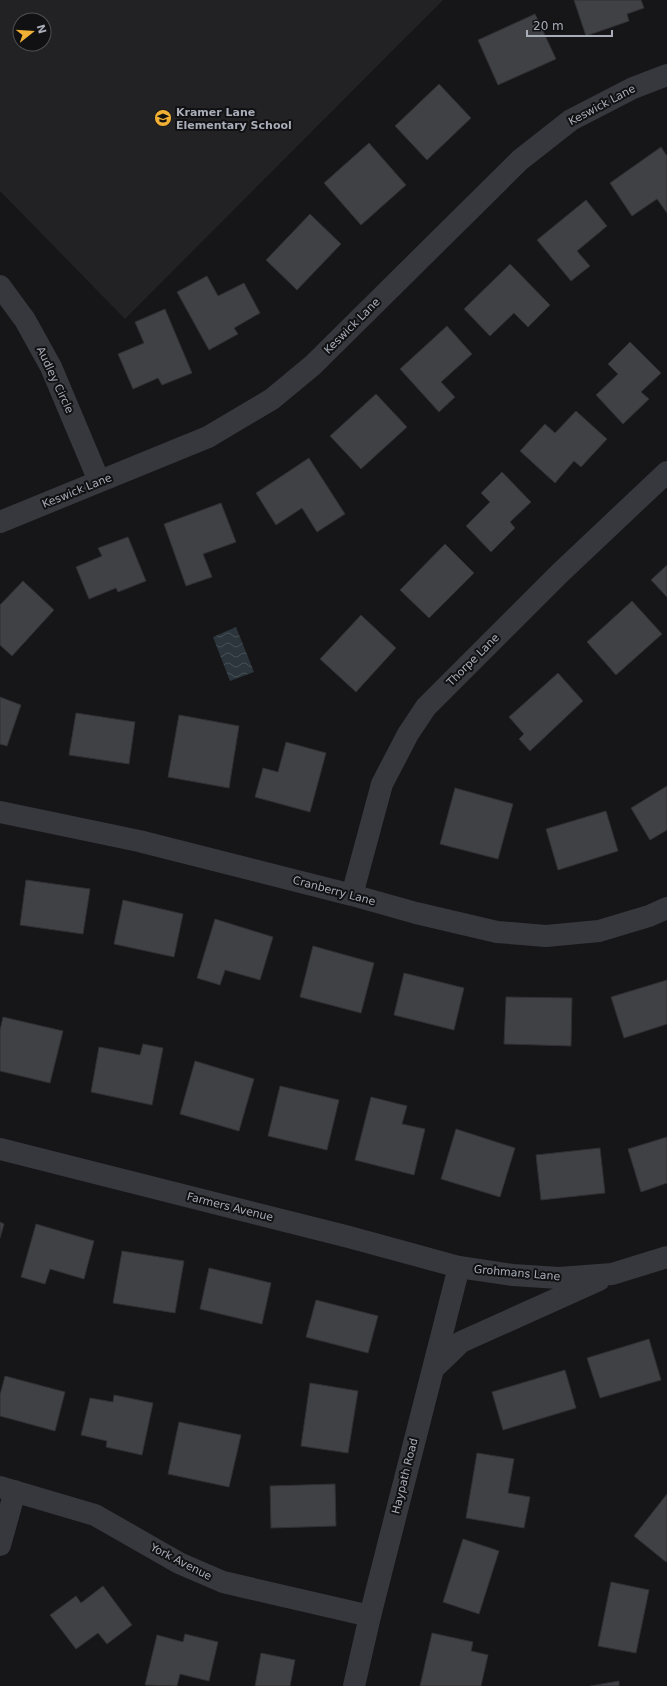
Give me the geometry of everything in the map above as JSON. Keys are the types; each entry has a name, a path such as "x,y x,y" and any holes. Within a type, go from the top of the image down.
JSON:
{"street":[{"name":"Keswick Lane","path":"0,522 208,437 272,399 313,365 520,160 571,120 633,88 667,75"},
{"name":"Audley Circle","path":"0,286 25,320 51,367 99,482"},
{"name":"Thorpe Lane","path":"352,895 382,784 408,734 426,707 559,574 667,472"},
{"name":"Cranberry Lane","path":"0,812 139,840 416,913 497,932 546,936 599,931 649,916 667,908"},
{"name":"Farmers Avenue","path":"0,1149 349,1237 459,1267"},
{"name":"Grohmans Lane","path":"459,1267 513,1275 559,1278 612,1274 667,1257"},
{"name":"Haypath Road","path":"354,1686 370,1616 459,1267"},
{"path":"432,1370 461,1342 612,1274"},
{"path":"0,1545 7,1489"},
{"name":"York Avenue","path":"7,1489 95,1515 179,1563 223,1582 370,1616"}],"shaded area":[{"name":"Kramer Lane Elementary School","path":"0,0 443,0 125,319 0,191"}],"water":[{"path":"236,627 254,672 230,681 213,637"}],"building":[{"path":"574,0 641,0 644,8 627,14 629,21 586,36"},
{"path":"535,14 556,59 498,85 478,40"},
{"path":"439,84 471,118 427,160 395,126"},
{"path":"369,143 406,185 361,225 324,183"},
{"path":"661,147 667,156 667,213 657,199 632,216 610,183"},
{"path":"586,200 607,226 577,251 590,266 571,281 537,240"},
{"path":"310,214 341,244 297,290 266,260"},
{"path":"510,264 550,305 528,327 514,313 490,336 464,309"},
{"path":"207,276 218,296 244,283 260,313 234,328 238,334 209,350 177,292"},
{"path":"165,309 192,373 162,385 158,378 133,389 118,354 144,343 135,322"},
{"path":"447,326 472,354 441,382 455,397 439,412 400,369"},
{"path":"630,342 661,373 641,392 649,399 623,424 596,395 618,374 608,364"},
{"path":"376,394 407,427 361,469 330,436"},
{"path":"576,411 607,439 581,467 574,461 555,483 520,451 545,424 555,433"},
{"path":"309,458 345,514 317,532 302,508 276,525 256,493"},
{"path":"502,472 531,502 510,522 515,528 491,552 466,526 490,502 481,493"},
{"path":"221,503 236,542 203,554 212,577 186,586 164,524"},
{"path":"128,537 146,581 118,592 116,588 89,599 76,567 102,556 98,548"},
{"path":"445,544 474,573 429,618 400,590"},
{"path":"667,565 667,597 651,580"},
{"path":"23,581 54,610 12,656 0,645 0,605"},
{"path":"632,601 662,634 616,675 587,642"},
{"path":"361,615 396,648 356,692 320,659"},
{"path":"558,673 583,701 530,751 519,739 524,734 509,717"},
{"path":"0,697 21,705 7,746 0,744"},
{"path":"76,713 135,722 129,764 69,755"},
{"path":"179,715 239,726 229,788 168,777"},
{"path":"286,742 326,753 310,812 255,797 263,768 278,772"},
{"path":"667,786 667,830 650,840 631,808"},
{"path":"455,788 513,804 498,859 440,844"},
{"path":"606,811 618,851 558,870 546,829"},
{"path":"26,880 90,889 83,934 20,925"},
{"path":"123,900 183,914 174,957 114,944"},
{"path":"215,919 273,937 260,980 225,970 220,985 197,978"},
{"path":"313,946 374,963 361,1013 300,997"},
{"path":"404,973 464,988 454,1030 394,1015"},
{"path":"667,980 667,1024 624,1038 611,997"},
{"path":"506,997 572,998 571,1046 504,1044"},
{"path":"3,1017 63,1031 50,1083 0,1071 0,1030"},
{"path":"143,1044 163,1048 152,1105 91,1092 99,1047 140,1055"},
{"path":"195,1061 254,1079 239,1131 180,1114"},
{"path":"280,1086 339,1100 327,1150 268,1136"},
{"path":"371,1097 407,1106 402,1124 425,1129 414,1175 355,1160"},
{"path":"456,1129 515,1148 500,1197 441,1179"},
{"path":"667,1137 667,1183 641,1192 628,1149"},
{"path":"600,1148 605,1193 541,1200 536,1155"},
{"path":"0,1222 4,1224 0,1238"},
{"path":"36,1224 94,1241 84,1279 50,1269 45,1284 21,1277"},
{"path":"122,1251 184,1261 175,1313 113,1303"},
{"path":"209,1268 271,1283 262,1324 200,1309"},
{"path":"316,1300 378,1316 368,1353 306,1337"},
{"path":"649,1339 661,1380 600,1398 587,1358"},
{"path":"565,1370 576,1408 503,1430 492,1392"},
{"path":"5,1376 65,1392 55,1431 0,1416 0,1395"},
{"path":"310,1383 358,1391 348,1453 301,1446"},
{"path":"114,1395 153,1403 142,1455 106,1447 107,1441 81,1435 90,1398 113,1402"},
{"path":"179,1422 241,1435 229,1487 168,1474"},
{"path":"477,1453 514,1459 508,1493 530,1497 524,1528 466,1518"},
{"path":"335,1484 336,1526 271,1528 270,1486"},
{"path":"667,1494 667,1561 666,1562 634,1536"},
{"path":"463,1539 499,1551 479,1614 443,1602"},
{"path":"611,1582 649,1590 636,1653 598,1646"},
{"path":"103,1586 132,1625 107,1644 98,1633 76,1649 50,1615 76,1596 81,1603"},
{"path":"432,1633 473,1642 471,1651 488,1655 481,1686 420,1686"},
{"path":"185,1634 218,1642 209,1681 180,1674 177,1686 145,1685 157,1635 183,1642"},
{"path":"261,1653 295,1660 290,1686 255,1686"},
{"path":"619,1681 619,1686 590,1686"}],"place":[{"name":"Kramer Lane Elementary School","path":"163,118"}]}
